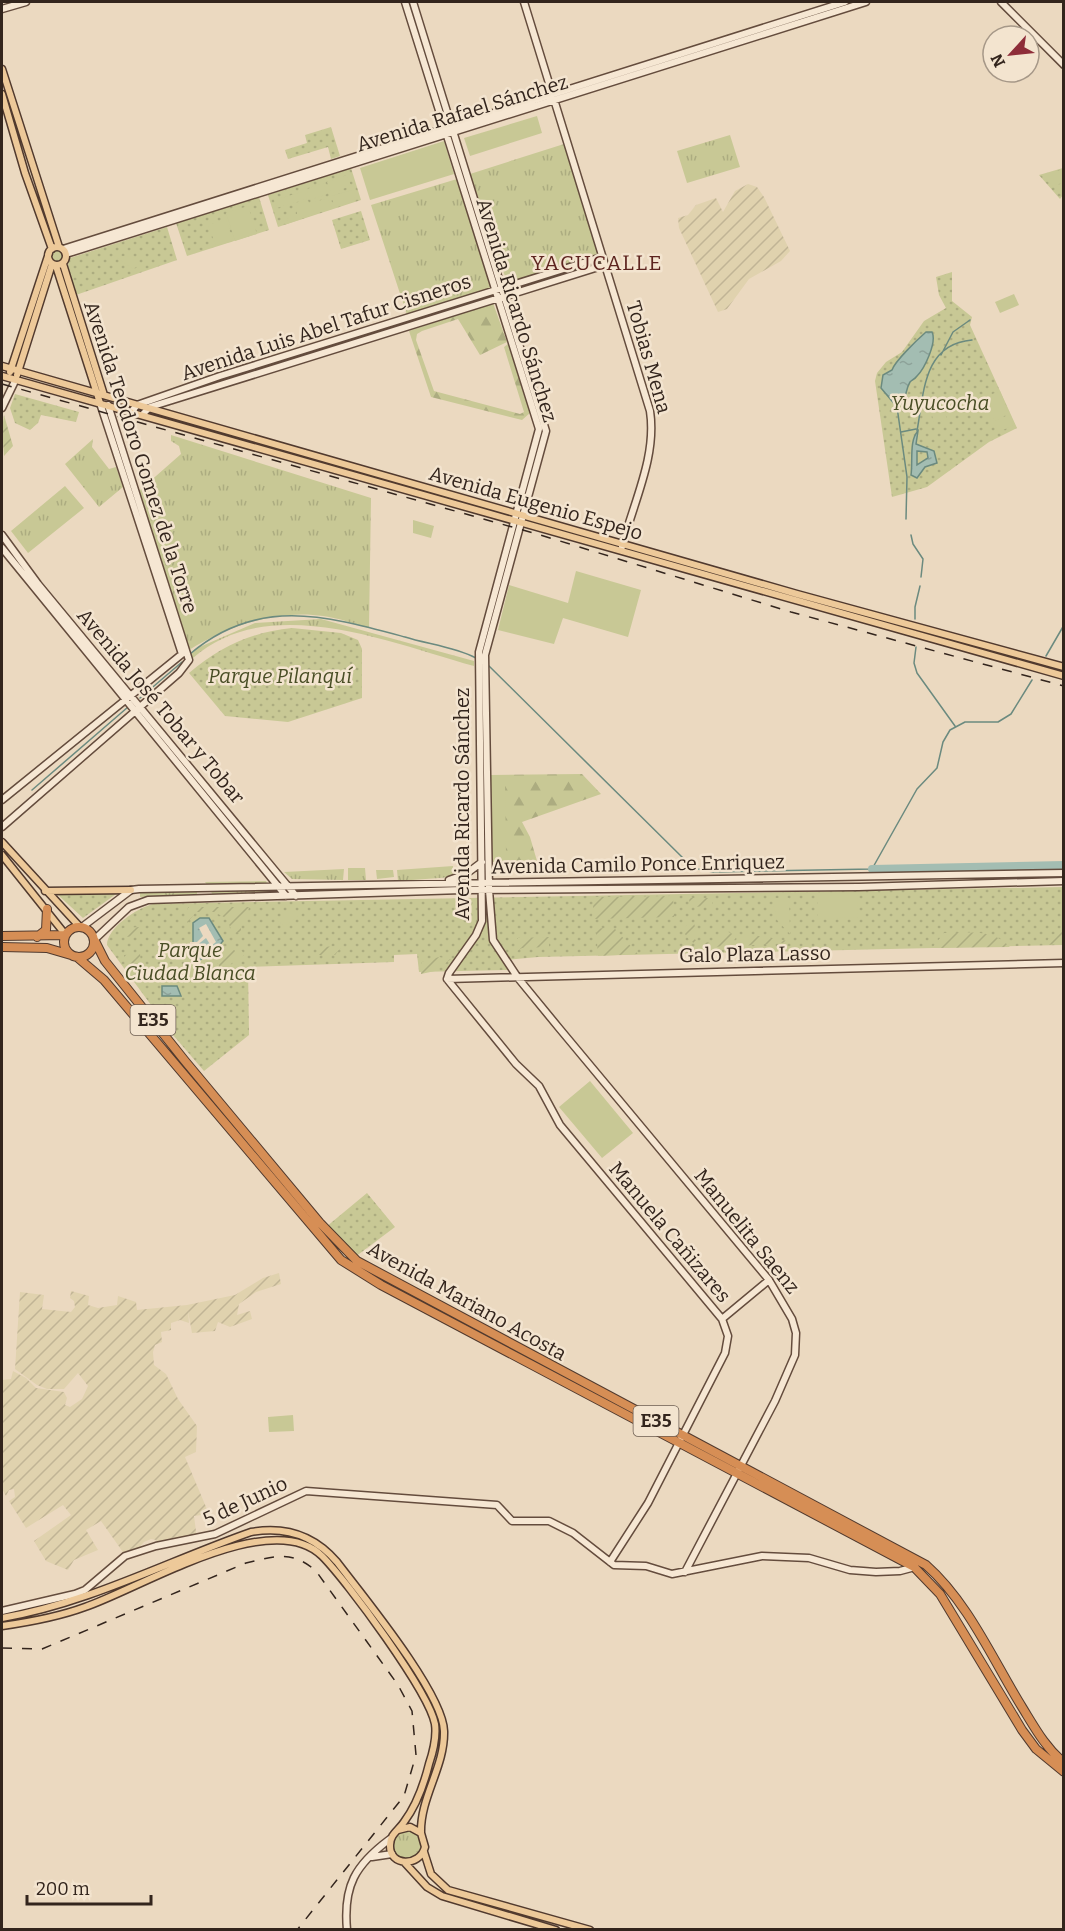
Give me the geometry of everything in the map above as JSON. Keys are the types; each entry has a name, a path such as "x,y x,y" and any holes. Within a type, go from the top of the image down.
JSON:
{"highway":[{"path":"37,937 46,930 47,909"},
{"path":"81,927 72,928 65,935 64,945 75,956 90,953 94,940"},
{"name":"E35","path":"81,927 90,931 94,940"},
{"path":"2,936 65,935"},
{"name":"Avenida Mariano Acosta","path":"94,940 105,962 178,1053 320,1223 357,1261 680,1439 736,1473 914,1567"},
{"name":"E35","path":"2,947 47,948 75,956"},
{"name":"Avenida Mariano Acosta","path":"75,956 104,980 341,1260 381,1285 680,1439 741,1465 926,1564"},
{"name":"E35","path":"926,1564 946,1586 965,1614 1042,1740 1064,1763"},
{"name":"E35","path":"914,1567 940,1594 1022,1730 1036,1749 1064,1772"}],"main road":[{"path":"2,69 58,250 57,265 18,371 9,380"},
{"path":"2,94 25,173 58,250 57,265"},
{"path":"9,380 11,369 58,250"},
{"name":"Avenida Teodoro Gomez de la Torre","path":"57,265 100,402"},
{"name":"Avenida Teodoro Gomez de la Torre","path":"57,265 108,405"},
{"name":"Avenida Eugenio Espejo","path":"2,366 150,407 403,483 520,514 622,547 1064,676"},
{"name":"Avenida Eugenio Espejo","path":"9,380 100,402 518,522 622,547 1064,667"},
{"path":"2,842 45,891 81,927"},
{"path":"2,855 47,909 65,935"},
{"path":"45,891 130,890"},
{"path":"2,1618 50,1608 110,1588 251,1532 276,1529 303,1535 328,1552 337,1562 414,1667 441,1714 444,1733 438,1765 422,1810 421,1833 425,1842 424,1851 431,1875 448,1890 590,1929"},
{"path":"2,1626 46,1619 85,1608 247,1542 279,1538 311,1547 331,1565 404,1665 430,1708 435,1724 434,1747 429,1765 410,1814 390,1839 392,1854 405,1863 427,1887 442,1896 556,1929"},
{"path":"398,1830 410,1827 421,1833"},
{"path":"405,1863 414,1861 424,1851"}],"street":[{"path":"2,9 26,2"},
{"name":"Avenida Ricardo Sánchez","path":"405,2 539,429 485,655 486,890 480,928 447,979"},
{"name":"Avenida Ricardo Sánchez","path":"413,2 546,431 520,514"},
{"name":"Tobias Mena","path":"524,2 644,387 652,425 647,459 622,547"},
{"name":"Avenida Rafael Sánchez","path":"58,250 554,99 845,2"},
{"name":"Avenida Rafael Sánchez","path":"620,77 866,2"},
{"path":"1001,2 1064,65"},
{"name":"Avenida Luis Abel Tafur Cisneros","path":"137,405 503,288 604,261"},
{"name":"Avenida Luis Abel Tafur Cisneros","path":"143,414 150,407 506,296 604,261"},
{"path":"2,408 9,380"},
{"name":"Avenida Teodoro Gomez de la Torre","path":"100,402 125,483 153,545 182,654 127,696"},
{"name":"Avenida Teodoro Gomez de la Torre","path":"108,405 132,480 146,547 189,660 178,673 138,708"},
{"path":"132,411 137,405"},
{"path":"125,483 132,480"},
{"name":"Avenida Ricardo Sánchez","path":"486,882 482,862 479,652 518,522"},
{"name":"Avenida José Tobar y Tobar","path":"2,535 127,696"},
{"path":"146,547 153,545"},
{"name":"Avenida José Tobar y Tobar","path":"2,548 296,896"},
{"path":"2,800 127,696"},
{"path":"3,824 138,708"},
{"name":"Avenida José Tobar y Tobar","path":"138,708 286,896"},
{"path":"439,882 466,874 482,862"},
{"name":"Avenida Camilo Ponce Enriquez","path":"130,890 439,882 1064,873"},
{"path":"584,881 584,890"},
{"name":"Avenida Camilo Ponce Enriquez","path":"94,940 129,907 148,900 486,890 879,887 1064,881"},
{"path":"81,927 130,890"},
{"name":"Avenida Ricardo Sánchez","path":"486,890 494,940 518,978"},
{"name":"Galo Plaza Lasso","path":"447,979 1064,963"},
{"name":"Manuelita Saenz","path":"518,978 769,1280 792,1319 796,1333 795,1355 775,1401 685,1572"},
{"name":"Manuela Cañizares","path":"447,979 516,1064 539,1086 560,1125 722,1319 728,1336 725,1353 648,1503 610,1562"},
{"path":"722,1319 769,1280"},
{"name":"5 de Junio","path":"2,1611 75,1594 90,1586 126,1556 156,1546 215,1534 306,1491 497,1505 512,1521 549,1521 573,1533 610,1562"},
{"path":"610,1562 619,1566 654,1568 672,1574 762,1556 809,1558 850,1570 876,1572 900,1571 926,1564"},
{"path":"347,1929 345,1905 350,1884 358,1869 390,1839"},
{"path":"369,1858 392,1854"}],"shaded area":[{"path":"748,184 757,187 764,197 790,251 781,261 749,279 727,309 718,312 679,228 678,218 688,215 696,205 716,198 723,212 735,191"},
{"path":"279,1273 281,1284 256,1292 239,1304 237,1315 250,1311 252,1319 230,1327 218,1322 215,1331 192,1333 188,1311 189,1323 180,1320 171,1323 171,1330 161,1332 162,1342 155,1345 154,1365 166,1374 178,1399 197,1426 196,1452 185,1457 209,1514 194,1516 197,1539 158,1545 156,1540 151,1539 144,1542 136,1551 125,1555 101,1521 86,1530 98,1550 74,1560 68,1570 46,1561 34,1541 71,1515 63,1505 26,1528 9,1501 15,1497 14,1489 9,1490 6,1496 2,1489 2,1380 11,1379 13,1371 26,1378 36,1388 64,1392 67,1398 65,1405 70,1407 82,1399 88,1386 78,1373 64,1389 47,1389 37,1385 15,1369 20,1292 44,1295 42,1309 71,1312 75,1307 74,1301 70,1298 71,1291 89,1296 88,1305 98,1308 117,1305 118,1296 136,1302 137,1310 187,1305 235,1295 263,1278"}],"green space":[{"path":"537,116 542,133 470,156 464,138"},
{"path":"331,127 340,156 331,159 328,147 288,159 285,150 307,143 305,135"},
{"path":"730,135 740,167 687,183 677,151"},
{"path":"444,141 454,174 370,200 360,168"},
{"path":"564,144 599,257 508,285 470,174"},
{"path":"351,168 361,200 278,227 268,195"},
{"path":"1063,168 1063,195 1060,199 1039,175"},
{"path":"1063,169 1063,183 1051,186 1048,174"},
{"path":"347,175 351,186 331,193 327,182"},
{"path":"457,179 491,288 407,315 371,205"},
{"path":"324,183 327,194 310,200 307,189"},
{"path":"352,190 355,201 335,208 331,196"},
{"path":"305,191 307,199 277,208 274,200"},
{"path":"259,197 269,230 187,256 176,223"},
{"path":"328,198 332,209 314,214 311,203"},
{"path":"308,200 313,215 284,225 291,214 297,214 296,205"},
{"path":"248,206 257,234 235,241 226,213"},
{"path":"361,211 370,240 341,249 332,220"},
{"path":"226,219 233,241 216,246 208,225"},
{"path":"167,227 177,260 73,296 67,268 70,258"},
{"path":"55,249 61,249 65,256 61,263 55,263 51,259 51,253"},
{"path":"113,255 138,258 138,266 133,269"},
{"name":"Yuyucocha","path":"952,272 952,301 972,317 970,325 1017,428 989,442 927,487 892,497 875,381 877,373 886,362 902,352 924,321 946,308 939,295 936,277"},
{"path":"1014,294 1019,305 1000,313 995,302"},
{"path":"493,303 507,342 480,355 458,319 422,331 417,334 416,340 434,391 520,414 524,412 504,347 508,344 530,413 522,420 431,397 409,331"},
{"path":"1000,391 1009,412 991,420 982,398"},
{"path":"15,394 79,412 76,422 41,415 38,423 30,430 15,423 10,408"},
{"path":"941,396 947,420 934,423 928,400"},
{"path":"1010,414 1015,425 998,432 993,422"},
{"path":"4,415 13,446 4,456 2,429"},
{"path":"171,435 371,498 369,628 329,617 306,614 271,617 236,627 189,650 139,491 181,454 179,446 171,441"},
{"path":"93,439 92,447 109,469 116,467 123,487 99,507 65,464"},
{"path":"65,486 84,508 28,553 11,531"},
{"path":"413,520 434,526 431,538 413,533"},
{"path":"576,571 641,590 628,637 563,618 554,644 498,630 509,585 568,603"},
{"path":"321,619 474,661 474,666 368,636 330,628 293,625 257,628 223,638 193,658 190,654 195,649 255,623"},
{"name":"Parque Pilanquí","path":"292,628 341,633 358,640 362,649 362,698 288,722 225,716 189,673 224,648 237,642 263,633"},
{"path":"582,774 601,794 522,822 530,837 537,861 491,862 491,775"},
{"path":"492,781 505,781 506,853 493,853"},
{"path":"453,866 453,877 398,881 397,870"},
{"path":"348,868 365,868 366,880 348,880"},
{"path":"344,869 343,880 292,879 284,872"},
{"path":"376,870 393,870 394,877 377,879"},
{"path":"266,881 268,885 208,886 205,882"},
{"path":"715,882 715,886 590,887 590,883"},
{"path":"366,887 366,891 302,894 301,889"},
{"name":"Parque Ciudad Blanca","path":"1063,887 1063,945 538,957 505,960 512,970 419,972 417,954 394,955 394,962 248,967 249,1035 204,1071 173,1035 107,945 108,939 117,926 139,910 153,904"},
{"path":"270,890 272,893 212,894 211,891"},
{"path":"59,892 116,894 83,918 57,894"},
{"path":"197,892 197,896 140,897 140,893"},
{"path":"857,892 858,917 818,919 818,893"},
{"path":"673,896 674,917 592,919 594,897"},
{"path":"689,898 712,898 712,906 690,907"},
{"path":"772,898 789,898 790,934 777,920"},
{"path":"188,907 249,907 246,921 241,922 241,932 233,933 226,918 214,912 196,912 187,923"},
{"path":"292,908 298,916 284,927 277,919"},
{"path":"694,923 697,935 693,938 700,943 711,942 724,930 737,936 730,946 702,946 691,941 682,928"},
{"path":"140,927 140,936 124,937 123,928"},
{"path":"596,928 615,929 638,954 598,956"},
{"path":"1063,930 1063,944 1045,945 1050,936"},
{"path":"944,933 988,934 1010,947 932,948"},
{"path":"750,934 793,942 741,946 743,940"},
{"path":"549,937 549,947 522,948 517,951 517,938"},
{"path":"231,946 235,951 242,951 244,955 222,970 216,961"},
{"path":"342,946 335,955 318,955 318,947"},
{"path":"140,954 141,963 125,964 124,955"},
{"path":"439,957 451,959 435,971 421,974 422,962"},
{"path":"590,1081 633,1133 602,1158 559,1107"},
{"path":"367,1193 395,1227 355,1257 326,1227"},
{"path":"293,1415 294,1431 269,1432 268,1417"},
{"path":"408,1830 414,1831 422,1839 422,1851 414,1859 408,1860 402,1859 394,1851 393,1845 394,1839 402,1831"}],"water":[{"path":"926,332 932,332 933,336 927,361 910,382 904,399 897,407 881,388 883,375 892,370 902,356"},
{"path":"918,431 916,444 934,451 937,463 925,467 917,478 911,475 912,445","holes":["917,451 927,452 928,458 917,465"]},
{"path":"200,918 209,918 223,941 200,960 193,955 193,923"},
{"path":"162,986 177,986 181,996 162,996"}],"pier":[{"path":"206,924 216,942 211,946 206,938 196,946 190,946 190,942 197,942 203,936 199,928"}],"waterway":[{"path":"941,355 953,332 970,320"},
{"path":"917,431 925,387 935,361 944,351 956,344 972,340"},
{"path":"897,407 907,477 906,519"},
{"path":"901,432 916,429"},
{"path":"911,535 913,544 923,559 921,577"},
{"path":"915,619 920,586"},
{"path":"190,654 216,636 241,624 267,618 294,616 348,623 450,648 476,658"},
{"path":"1046,656 1064,625"},
{"path":"916,647 914,663 917,673 955,726"},
{"path":"140,698 182,662"},
{"path":"489,666 683,858 698,869 713,872 872,869 917,789 937,768 943,742 950,730 965,722 998,722 1011,714 1032,680"},
{"path":"32,790 128,707"},
{"path":"872,869 1064,865"}],"railway":[{"path":"2,384 537,534 791,612 1064,686"},
{"path":"2,1648 42,1649 246,1563 283,1556 299,1560 316,1571 398,1685 412,1711 416,1755 404,1796 297,1930"}],"district":[{"name":"YACUCALLE","path":"597,263"}]}
